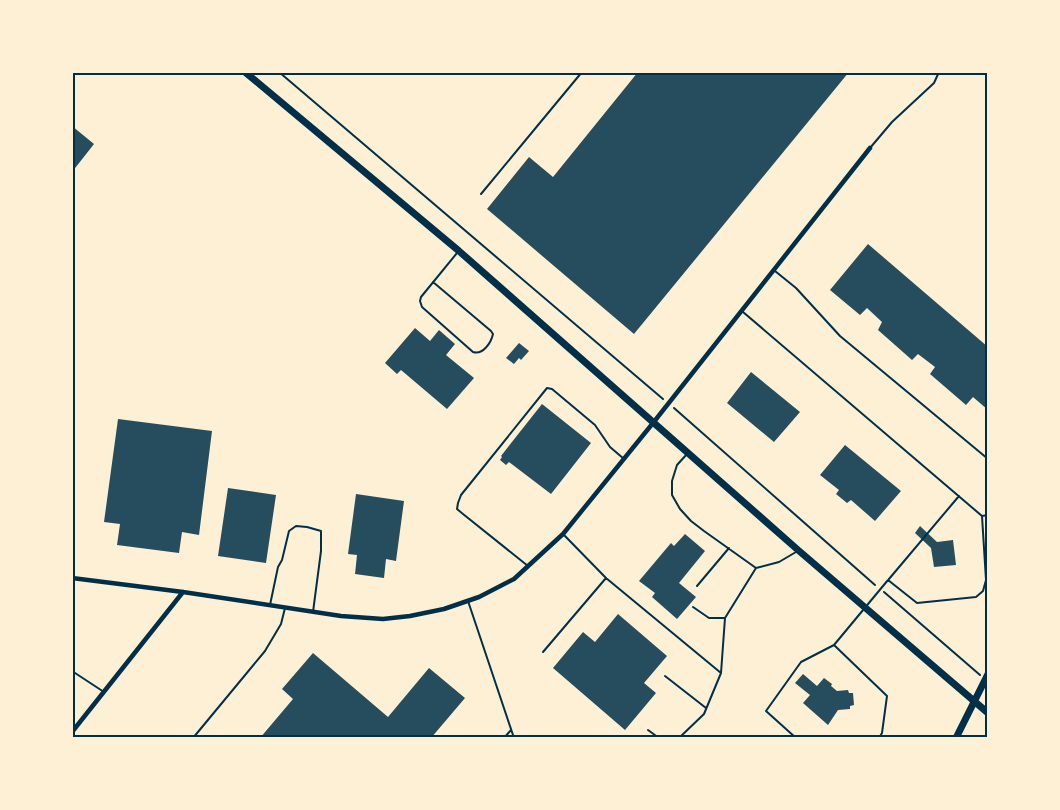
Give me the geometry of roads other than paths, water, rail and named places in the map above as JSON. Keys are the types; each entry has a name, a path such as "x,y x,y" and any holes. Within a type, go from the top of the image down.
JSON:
{"main road":[{"path":"245,72 459,250 798,550 988,713"},
{"path":"956,738 987,677"}],"street":[{"path":"72,578 341,616 383,619 444,609 478,597 514,579 563,534 870,148"},
{"path":"72,732 183,592"}],"lane":[{"path":"481,194 582,72"},
{"path":"870,148 892,123 934,83 939,72"},
{"path":"433,282 491,331 492,337 482,352 478,354 473,352 422,307 420,302 421,297 433,282 459,250"},
{"path":"774,270 796,288 840,336 988,459"},
{"path":"741,311 982,516 986,580 983,591 976,597 917,603 888,580"},
{"path":"528,567 463,514 458,508 458,503 461,495 548,388 595,425 610,447 624,459"},
{"path":"688,453 677,465 672,481 672,495 680,509 691,521 756,568"},
{"path":"796,738 766,711 801,662 834,645 959,496"},
{"path":"982,516 988,514"},
{"path":"270,605 289,531 296,526 307,527 321,531 321,551 313,612"},
{"path":"563,534 606,578 721,673"},
{"path":"697,586 729,548"},
{"path":"679,738 704,714 721,673 725,618 756,568 779,562 798,550"},
{"path":"543,652 606,578"},
{"path":"468,601 514,738"},
{"path":"693,607 709,618 725,618"},
{"path":"193,738 265,651 281,624 285,608"},
{"path":"834,645 887,696 882,733 879,738"},
{"path":"72,670 104,692"},
{"path":"665,676 706,708"},
{"path":"504,738 511,730"},
{"path":"648,730 659,738"}]}
